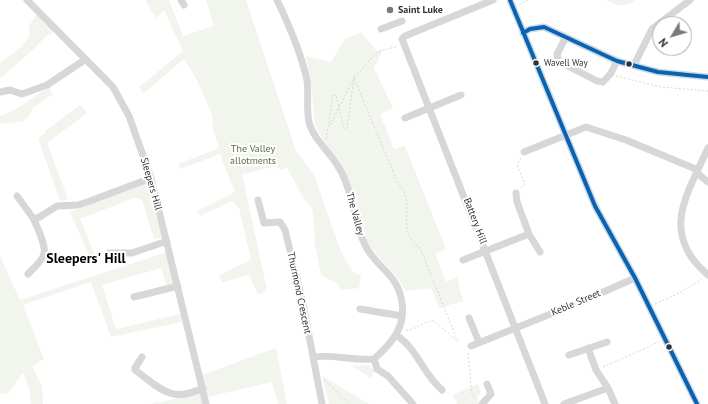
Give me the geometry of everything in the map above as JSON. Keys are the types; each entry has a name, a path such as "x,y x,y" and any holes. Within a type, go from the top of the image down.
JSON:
{"street":[{"name":"Sleepers Hill","path":"27,0 113,87 124,105 151,178 206,404"},
{"name":"The Valley","path":"278,0 304,71 308,91 309,123 346,179 355,217 366,248 388,272 400,291 402,316 398,332"},
{"path":"403,42 405,36 493,0"},
{"path":"510,0 595,206 635,278 697,404"},
{"path":"634,66 652,29 690,0"},
{"path":"381,29 402,21"},
{"path":"524,33 530,29 544,27 617,61 658,72 708,77"},
{"path":"566,37 557,54 558,61 600,82 603,82 611,74 617,61"},
{"name":"Battery Hill","path":"403,42 546,404"},
{"path":"0,92 10,90 22,94 48,84 86,59"},
{"path":"405,118 461,95"},
{"path":"524,152 586,127 626,140 697,172 708,182"},
{"path":"708,148 687,191 683,203 681,225 684,241 691,258 708,275"},
{"path":"34,218 38,218 57,206 90,202 151,178"},
{"path":"516,193 517,202 529,234 540,252"},
{"path":"17,196 34,218 44,251 43,256 28,274"},
{"name":"Thurmond Crescent","path":"258,200 264,223 280,222 285,230 302,298 322,404"},
{"path":"463,260 529,234"},
{"path":"109,253 132,253 167,241"},
{"name":"Keble Street","path":"471,346 583,301 635,278"},
{"path":"134,297 178,286"},
{"path":"360,309 402,316"},
{"path":"469,318 479,342"},
{"path":"313,357 332,356 350,360 374,360 390,344 398,332 442,390"},
{"path":"570,355 607,342"},
{"path":"588,348 596,370 608,388 615,404"},
{"path":"142,357 135,370 168,393 186,395 203,388"},
{"path":"374,360 377,369 388,376 413,404"},
{"path":"482,404 491,394 487,384"},
{"path":"564,404 608,388"}],"path":[{"path":"513,8 528,0"},
{"path":"329,127 354,78 377,52 403,42"},
{"path":"611,74 661,87 708,91"},
{"path":"323,145 328,135 333,96 336,95 344,129 347,128 354,78"},
{"path":"354,78 397,181 406,197 405,224 409,236 420,248 458,342"},
{"path":"516,193 525,184 517,165 524,152"},
{"path":"649,306 681,292 708,275"},
{"path":"398,332 412,330 429,321 434,321 458,342 471,346 467,357 472,394 478,404"},
{"path":"596,370 665,340"},
{"path":"316,376 322,378 349,404"}],"green space":[{"name":"The Valley allotments","path":"145,0 169,0 183,36 214,26 206,0 246,0 296,151 314,175 340,249 352,271 361,276 359,288 341,290 337,283 321,275 315,245 313,211 304,199 287,168 280,170 277,166 242,174 267,290 258,295 249,274 222,283 219,275 251,260 239,208 232,201 200,216 197,211 235,192 220,154 181,169 178,164 219,148 213,129 212,115 197,80 184,59 144,93 139,87 183,51 164,10 156,18"},
{"path":"605,0 635,0 632,3 617,5"},
{"path":"38,12 56,31 45,37 0,79 0,63 22,46 30,35 29,26"},
{"path":"361,32 377,51 383,49 374,68 393,108 380,114 394,149 405,146 446,249 435,254 446,282 457,277 463,301 439,308 431,288 406,291 398,279 368,244 348,178 315,126 311,82 306,56 331,62 345,39"},
{"path":"49,87 53,94 33,108 30,115 24,121 0,124 0,116 16,109"},
{"path":"80,105 87,113 47,143 68,199 60,201 38,138"},
{"path":"148,182 163,238 154,239 142,200 134,198 80,219 97,260 92,262 70,212"},
{"path":"167,252 175,285 167,287 161,268 102,285 116,329 180,314 182,322 111,337 91,282 23,305 44,359 32,366 42,386 43,404 31,404 30,392 23,372 8,394 0,393 0,256 20,300"},
{"path":"276,348 287,404 278,404 272,382 207,397 202,375"},
{"path":"368,365 374,370 371,378 352,366"},
{"path":"322,376 369,404 329,404"},
{"path":"478,384 481,394 478,396 478,404 457,404 453,395"},
{"path":"200,394 204,404 150,404"}],"transit line":[{"path":"510,0 595,206 635,278 697,404"},
{"path":"523,33 530,29 544,27 617,61 658,72 708,77"}],"place":[{"name":"Saint Luke","path":"390,10"},
{"name":"Wavell Way","path":"536,63"}],"district":[{"name":"Sleepers' Hill","path":"86,259"}]}
